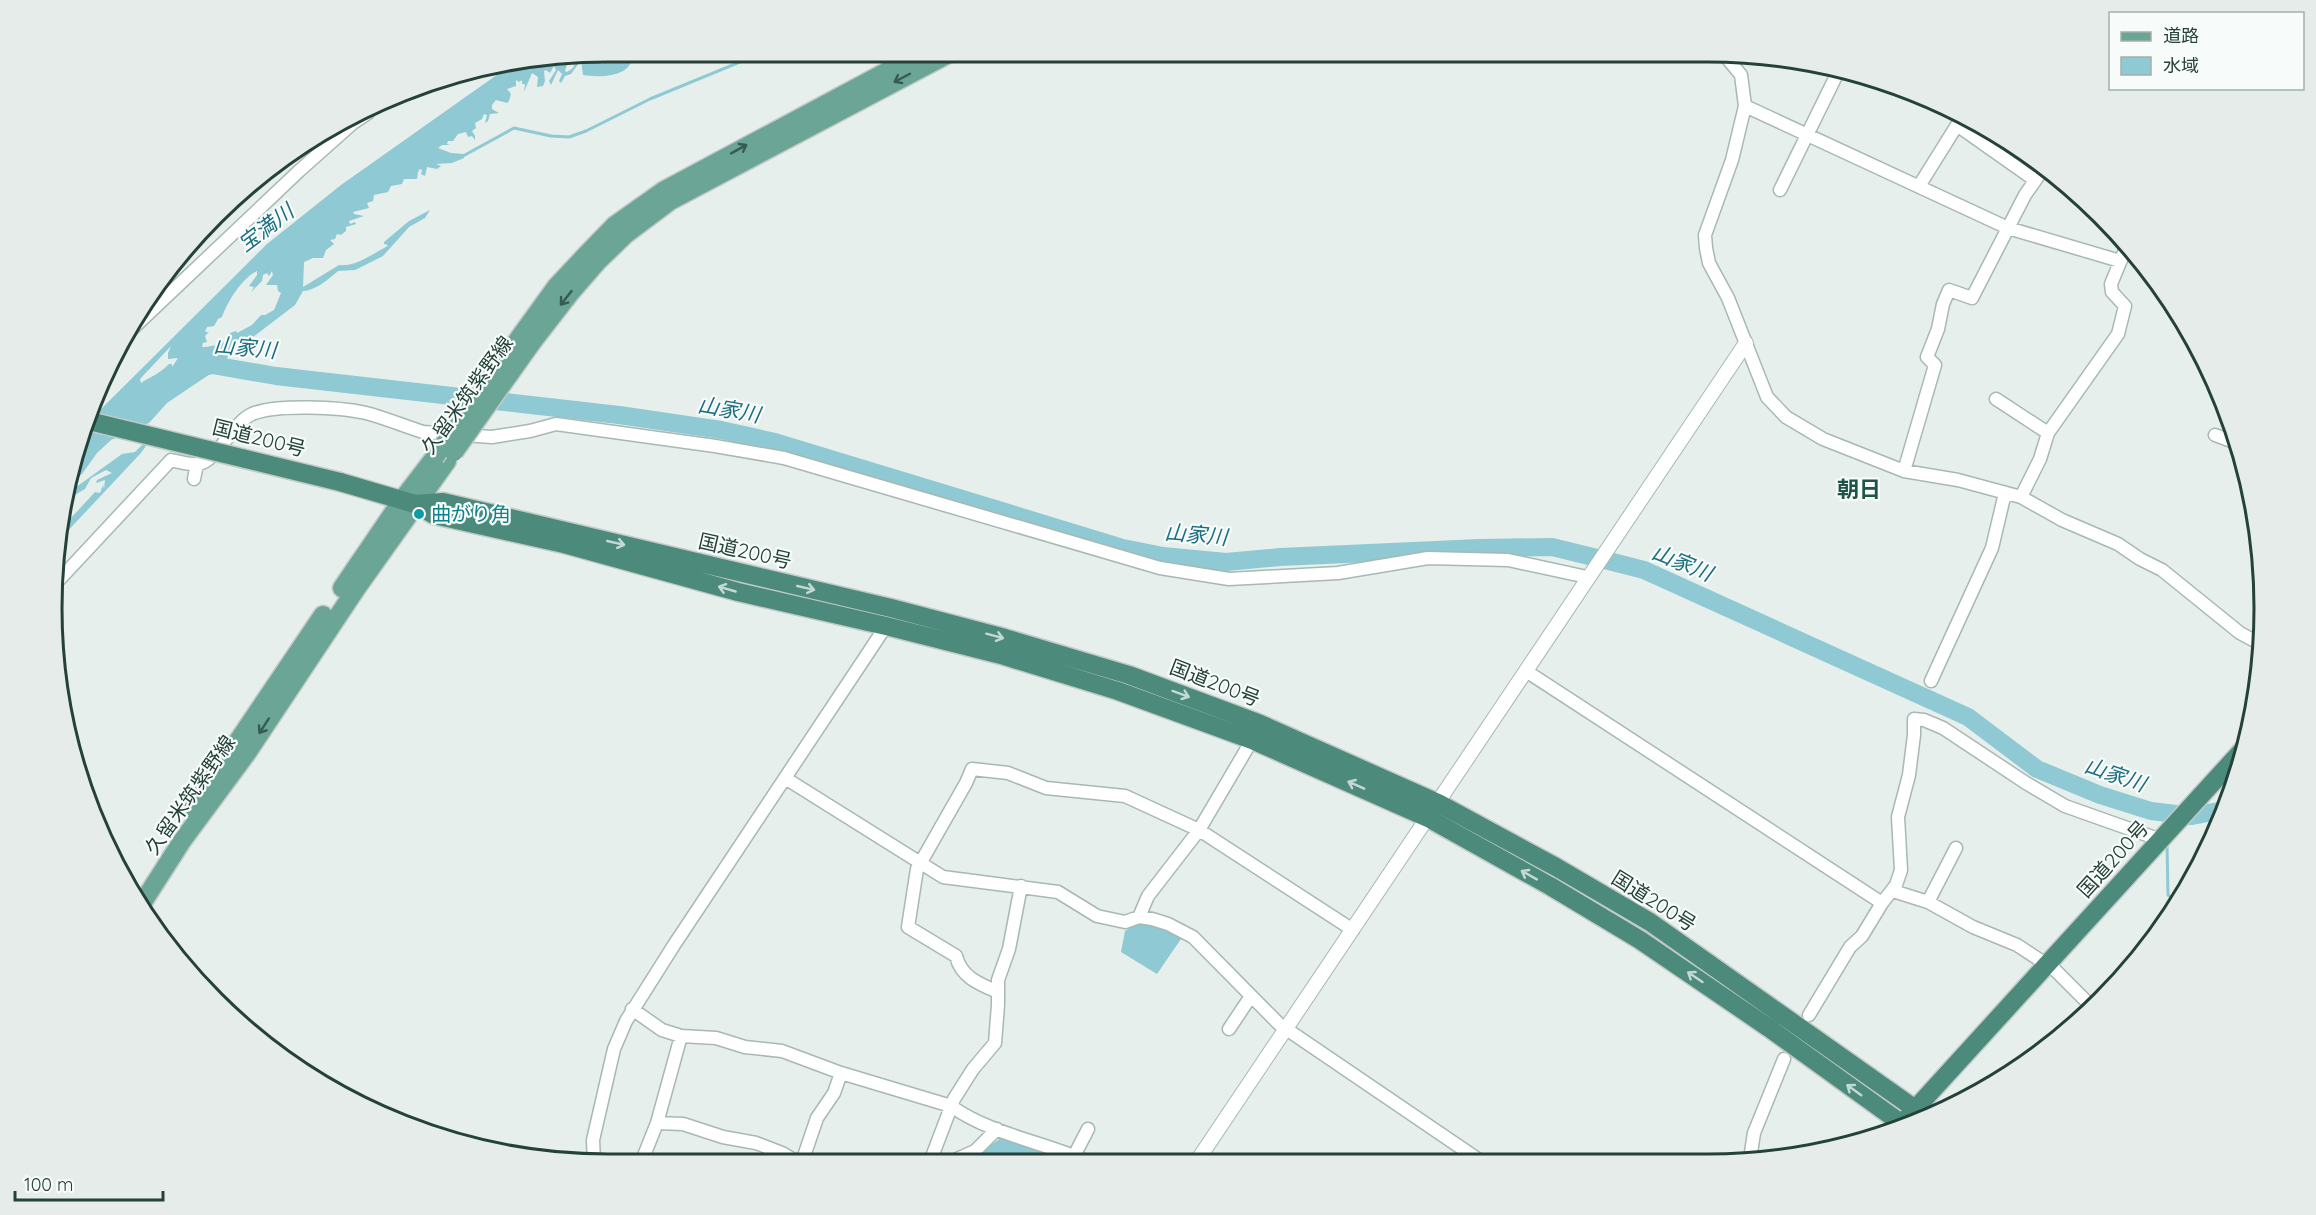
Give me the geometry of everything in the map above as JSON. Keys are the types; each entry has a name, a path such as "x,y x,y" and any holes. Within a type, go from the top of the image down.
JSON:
{"highway":[{"name":"国道200号","path":"94,422 340,482 409,502 434,515 564,544 738,592 1001,655 1118,691 1252,740 1433,811 1640,940 1769,1028 1894,1121"},
{"name":"国道200号","path":"409,502 443,502 891,608 1005,638 1129,675 1258,723 1433,811 1556,867 1650,922 1918,1111"},
{"name":"国道200号","path":"1928,1107 2048,965 2233,761"}],"main road":[{"name":"久留米筑紫野線","path":"528,338 556,287 615,225 663,191 904,62"},
{"name":"久留米筑紫野線","path":"139,887 409,502 528,338 597,262 626,234 670,201 933,62"},
{"name":"久留米筑紫野線","path":"146,898 182,842 247,753 349,599 409,502"}],"street":[{"path":"1731,63 1742,75 1745,106 1732,160 1705,235 1706,248 1709,263 1728,298 1767,397 1786,417 1823,439 1904,471 1958,480 2021,497 2062,520 2118,544 2139,559 2162,570 2240,633 2253,640"},
{"path":"1780,190 1836,77"},
{"path":"1745,106 2008,228 2120,261"},
{"path":"1919,186 1957,125 2035,180"},
{"path":"147,315 348,128"},
{"path":"1904,471 1935,365 1927,357 1938,329 1942,304 1949,290 1972,298 2025,195 2040,173"},
{"path":"2021,497 2040,459 2048,433 2118,334 2125,306 2112,292 2111,285 2124,253"},
{"path":"1202,1154 1746,343"},
{"path":"1996,399 2048,433"},
{"path":"63,575 171,460 197,464 206,462 250,415 266,410 290,408 355,411 423,432 492,437 556,424 784,458 1160,568 1229,579 1338,573 1428,558 1508,560 1587,577"},
{"path":"2215,435 2228,440"},
{"path":"195,479 197,464"},
{"path":"1931,681 1992,548 2006,493"},
{"path":"593,1153 592,1140 614,1049 632,1009 886,626"},
{"path":"1526,671 1882,903"},
{"path":"1809,1015 1850,947 1862,936 1882,903 1893,891 1901,870 1898,817 1909,776 1914,719 1924,720 1943,728 2065,806 2161,840"},
{"path":"1139,918 1148,896 1198,830 1252,740"},
{"path":"998,992 974,982 958,965 956,956 908,927 920,863 972,769 1008,773 1046,788 1125,796 1198,830 1353,930"},
{"path":"785,778 943,877 1058,892 1097,916 1116,921 1125,922 1139,918 1168,924 1192,937 1286,1029 1470,1154"},
{"path":"1928,902 1956,848"},
{"path":"933,1154 951,1106 973,1069 995,1043 998,980 1009,949 1021,886"},
{"path":"1893,891 1928,902 1973,927 2017,945 2048,965 2087,1002"},
{"path":"1229,1029 1251,996"},
{"path":"632,1009 662,1030 681,1036 716,1038 745,1047 782,1051 841,1073 951,1106 997,1128 1068,1154"},
{"path":"645,1154 657,1123 681,1036"},
{"path":"1751,1151 1754,1133 1784,1059"},
{"path":"805,1154 817,1118 834,1093 841,1073"},
{"path":"657,1123 683,1124 723,1137 756,1143 784,1154"},
{"path":"968,1154 975,1151 997,1128"},
{"path":"1075,1154 1088,1129"}],"water":[{"path":"603,62 634,62 619,73 604,76 583,75 581,63 604,64"},
{"path":"575,63 579,63 561,83 559,81 562,74 558,70 551,85 549,81 556,70 554,66 550,73 544,71 543,86 537,87 538,77 532,73 524,92 525,84 522,84 522,80 519,82 516,80 516,86 507,89 511,94 509,101 507,103 496,100 492,105 492,109 499,113 490,114 485,123 487,115 484,114 482,119 475,123 476,128 472,131 475,140 472,136 468,137 466,132 458,134 453,141 448,141 447,144 450,145 442,145 438,148 451,153 464,154 464,158 452,163 436,164 441,166 437,169 427,167 425,176 421,174 420,169 417,179 404,179 402,184 391,186 388,192 374,195 373,201 367,203 369,208 353,212 364,216 349,221 350,224 355,222 356,224 346,227 346,231 330,240 334,244 326,250 323,258 313,258 304,262 303,287 339,265 358,262 386,247 388,245 384,242 409,221 430,210 425,218 409,227 383,256 355,270 338,271 317,287 303,291 295,305 232,353 213,372 167,403 149,423 111,440 97,453 77,478 98,412 267,244 341,185 501,72 560,64 567,64 565,71 567,72 573,68","holes":["257,271 257,275 249,286 254,287 251,292 262,281 263,275 267,273 269,276 272,271 273,275 266,285 277,285 281,293 274,310 261,315 252,325 237,333 236,331 230,333 231,337 224,342 202,347 203,343 207,342 205,336 209,332 205,332 207,327 214,326 222,317 241,284","171,346 168,359 178,358 172,367 172,364 169,364 159,373 141,383 140,379"]},
{"path":"149,442 67,532 69,519 95,492 100,493 103,485 104,489 105,480 96,483 97,480 112,473 106,470 91,478 85,489 73,496 75,487 122,454 135,452 144,443"},
{"path":"1135,924 1153,924 1183,936 1157,974 1121,952 1125,931"},
{"path":"1001,1138 1007,1138 1049,1154 981,1154"}],"waterway":[{"path":"463,156 514,128 551,136 569,137 650,99 740,62"},
{"name":"山家川","path":"195,369 212,365 276,376 619,415 721,430 775,442 1123,548 1163,556 1226,562 1280,557 1552,547 1644,570 1968,717 2037,769 2100,795 2151,811 2192,816 2215,812"},
{"path":"2166,813 2166,822"},
{"path":"2167,844 2168,895 2171,897"}],"place":[{"name":"曲がり角","path":"419,514"}],"district":[{"name":"朝日","path":"1859,489"}],"water label":[{"name":"宝満川","path":"266,228"}]}
